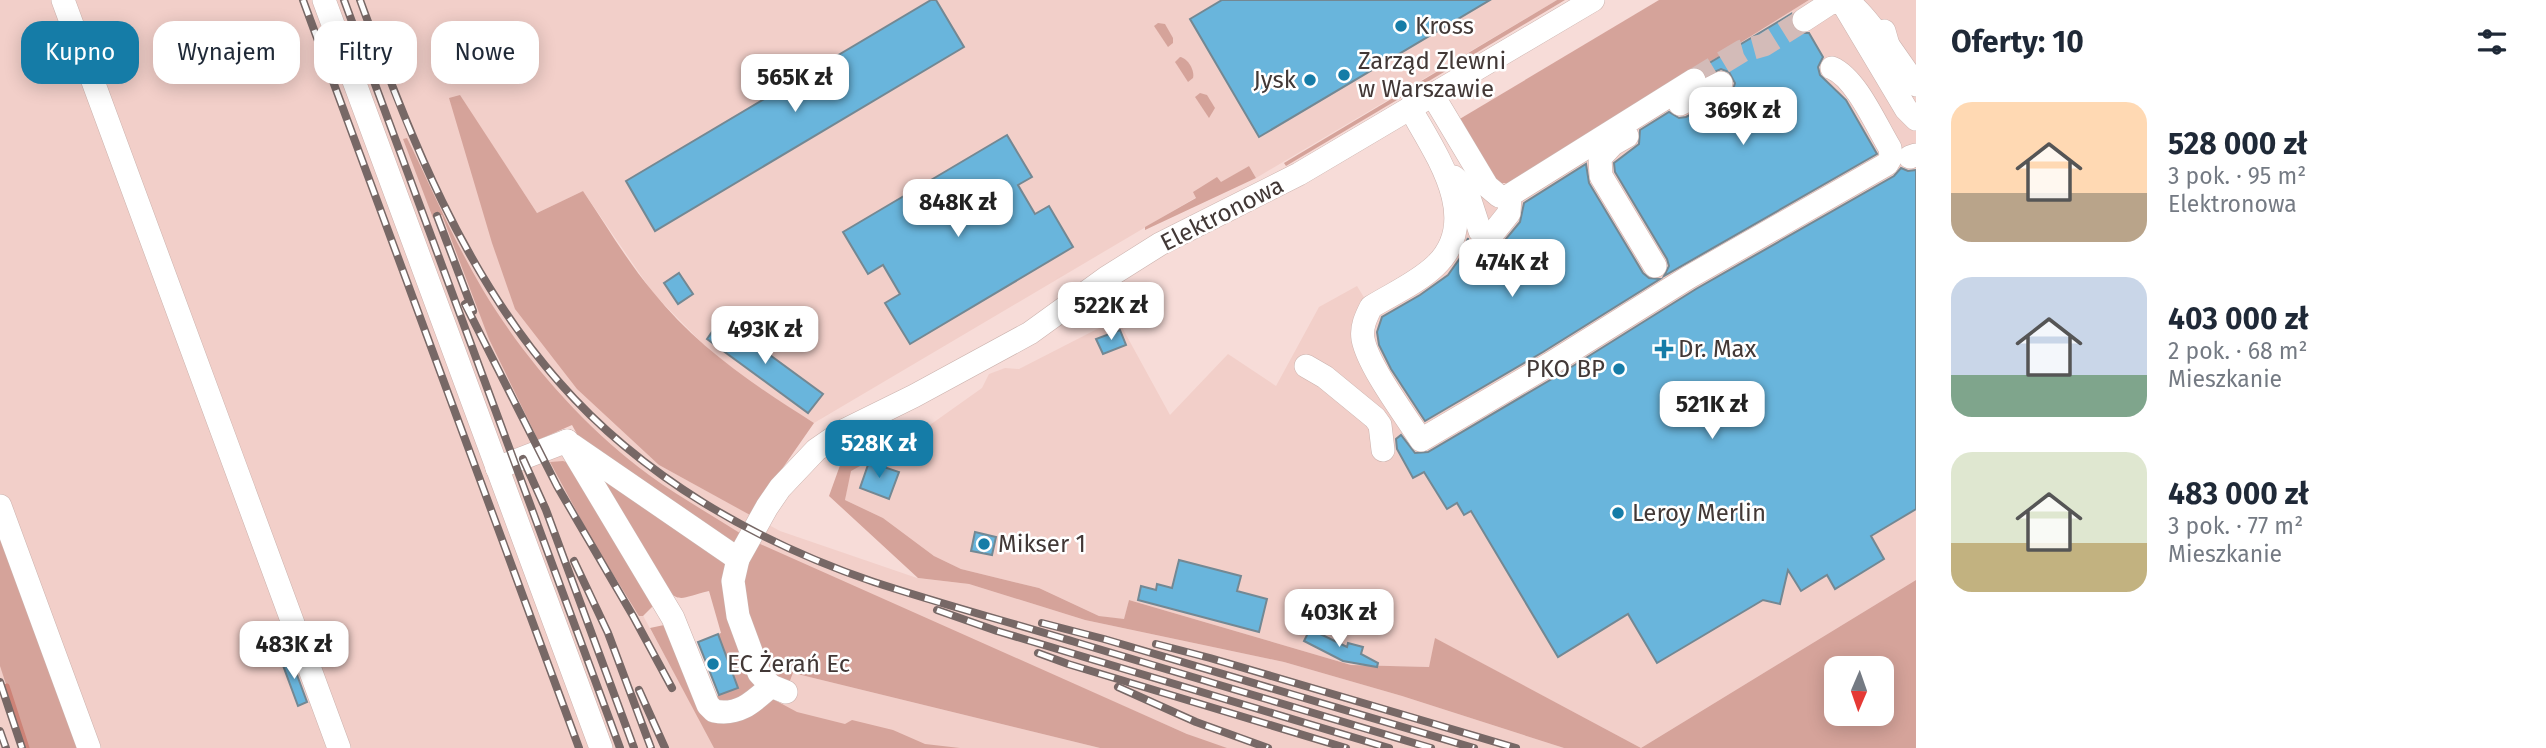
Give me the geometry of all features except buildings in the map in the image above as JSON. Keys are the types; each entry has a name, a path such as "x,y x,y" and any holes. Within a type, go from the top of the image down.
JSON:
{"street":[{"path":"63,0 339,748"},
{"path":"324,0 601,748"},
{"name":"Elektronowa","path":"738,559 780,488 816,450 845,430 1030,333 1106,278 1160,244 1299,174 1593,0"},
{"path":"1851,2 1906,108 1916,119"},
{"path":"1804,20 1830,3 1851,2 1872,30 1888,45 1916,85"},
{"path":"1474,164 1461,198 1452,240 1436,266 1371,307 1363,330 1367,349 1421,440 1550,364 1689,277 1886,164 1891,157 1890,148 1850,82 1841,72 1832,68"},
{"path":"1410,108 1461,198 1480,239 1509,213 1510,195 1694,80"},
{"path":"1655,266 1601,176 1600,158 1613,144 1721,83"},
{"path":"1432,94 1487,187 1499,196"},
{"path":"1306,366 1325,377 1375,418 1380,425 1383,450"},
{"path":"497,468 567,441"},
{"path":"567,441 738,559 733,581 738,617 759,673 778,689 732,712 714,711 709,705 673,618 567,441"},
{"path":"0,506 89,748"}],"shaded area":[{"path":"0,0 1557,0 1256,178 1249,166 814,423 751,384 703,344 653,293 583,191 537,213 460,96 659,465 780,531 917,578 969,584 1085,620 1284,662 1402,696 1564,748 1226,748 1201,740 763,548 645,479 566,406 556,433 589,516 710,739 781,707 793,673 1100,748 0,748"},
{"path":"1557,0 1565,0 1286,166 1284,163"},
{"path":"1659,0 1809,0 1620,118 1508,183 1500,183 1493,177 1458,120"},
{"path":"1809,0 1916,0 1916,580 1641,748 1436,639 1429,667 1351,665 1129,600 1124,620 1099,616 1039,588 961,569 934,556 883,518 845,500 850,471 913,437 982,388 989,374 1005,368 1019,369 1118,320 1170,415 1228,354 1276,386 1319,307 1357,286 1365,299 1428,259 1437,247 1448,216 1620,118"},
{"path":"1158,23 1165,24 1173,38 1173,43 1168,47 1154,26"},
{"path":"1180,57 1188,62 1192,69 1193,78 1188,82 1175,62"},
{"path":"1200,93 1207,95 1215,108 1209,118 1195,97"},
{"path":"460,95 537,213 583,191 625,255 670,312 728,364 814,423 750,515 659,465 577,389 515,309 492,243 449,98"},
{"path":"407,138 483,290 518,342 557,391 602,436 649,475 743,535 733,553 771,698 797,712 845,724 852,720 893,730 925,744 960,748 714,748 650,628 664,625 711,698 737,688 718,634 721,633 709,591 680,598 671,594 657,580 572,425 538,440 489,339 442,215 433,218 403,139"},
{"path":"1249,166 1256,178 1145,230 1145,227 1196,198 1193,192 1217,177 1221,182"},
{"path":"899,422 913,437 851,471 845,500 883,518 934,556 961,569 1039,588 1099,616 1124,619 1129,600 1351,665 1429,667 1435,638 1641,748 1564,748 1402,696 1284,662 1085,620 969,584 918,578 829,496 843,457"},
{"path":"563,461 572,464 654,605 643,616 639,616 593,542 550,462"},
{"path":"0,523 83,748 27,748 0,666"},
{"path":"758,543 1187,734 1227,748 1100,748 793,673 788,686 775,681 745,612 744,571"},
{"path":"1916,580 1916,748 1641,748"}],"waterway":[{"path":"7,686 27,748"}],"tunnel":[{"path":"1694,80 1742,51 1764,45 1804,20"}],"railway":[{"path":"303,0 579,748"},
{"path":"344,0 620,748"},
{"path":"360,0 419,151 442,201 494,295 559,382 627,448 664,476 703,503 744,526 830,566 874,582 1431,748"},
{"path":"437,216 473,311"},
{"path":"465,304 557,486 672,688"},
{"path":"523,459 546,510 634,748"},
{"path":"574,561 608,633 651,748"},
{"path":"937,610 997,631 1389,748"},
{"path":"1042,623 1474,748"},
{"path":"1156,644 1516,748"},
{"path":"1038,653 1346,748"},
{"path":"0,682 22,748"},
{"path":"1118,687 1196,722 1268,748"},
{"path":"639,690 665,748"},
{"path":"0,731 6,748"}],"place":[{"name":"Kross","path":"1401,26"},
{"name":"Zarząd Zlewni w Warszawie","path":"1344,75"},
{"name":"Jysk","path":"1310,80"},
{"name":"Dr. Max","path":"1664,349"},
{"name":"PKO BP","path":"1619,369"},
{"name":"Leroy Merlin","path":"1618,513"},
{"name":"Mikser 1","path":"984,544"},
{"name":"EC Żerań Ec","path":"713,664"}]}
